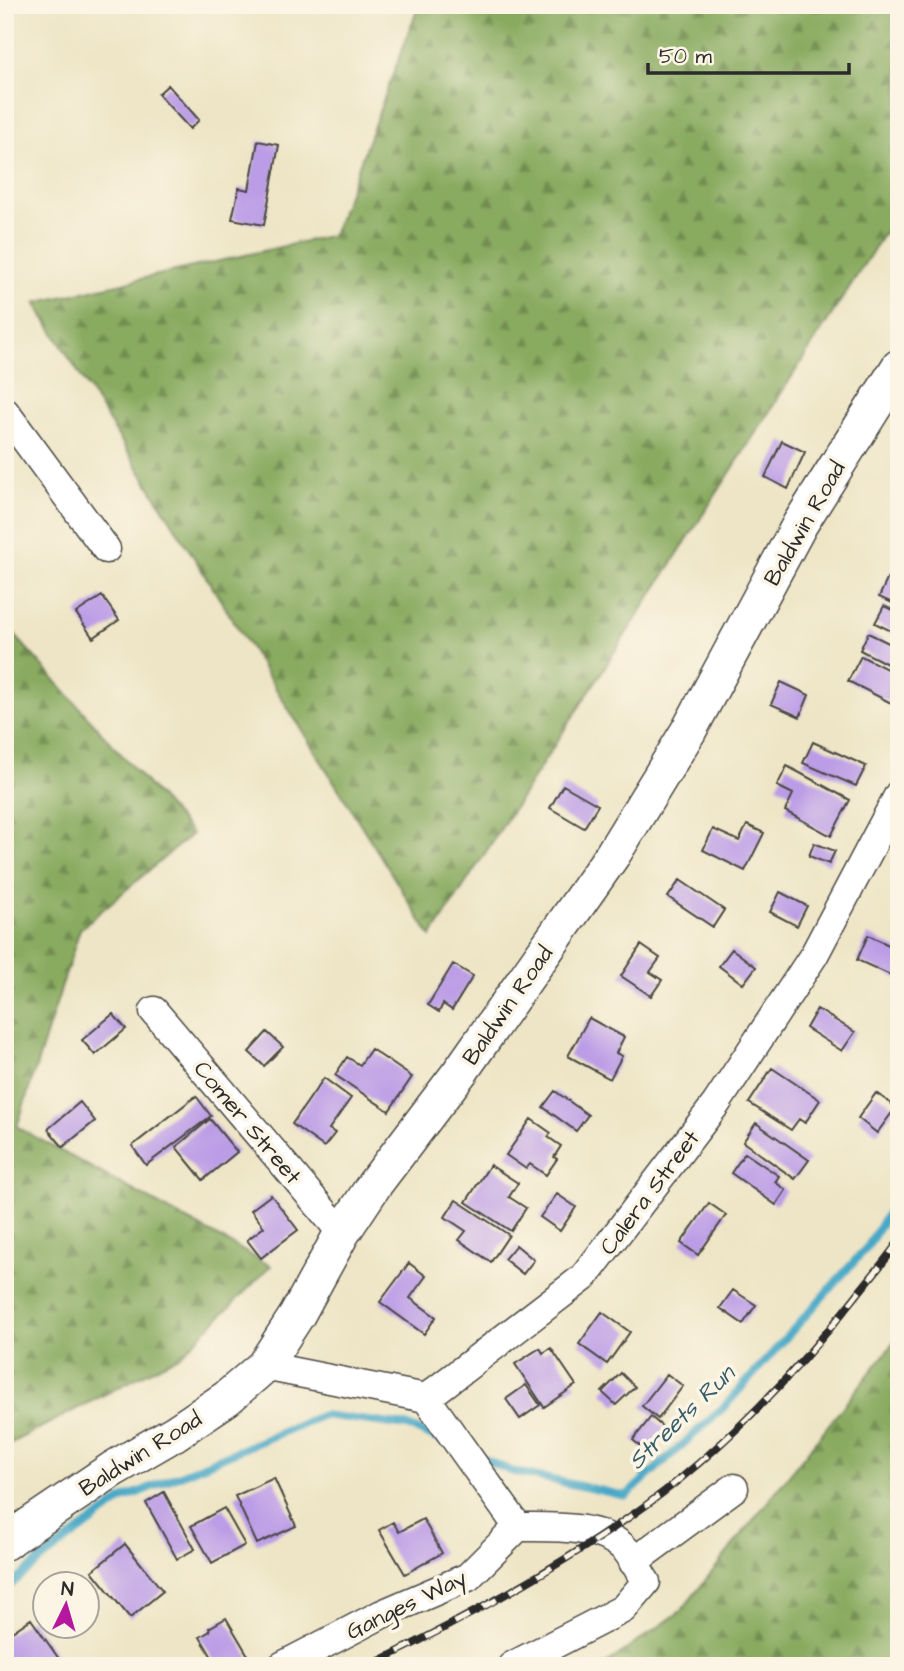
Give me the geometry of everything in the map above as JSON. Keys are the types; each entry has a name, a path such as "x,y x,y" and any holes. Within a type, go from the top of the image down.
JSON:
{"main road":[{"name":"Baldwin Road","path":"5,1542 113,1469 227,1398 264,1366 297,1315 342,1233 614,854 689,730 800,524 899,367"}],"street":[{"path":"5,412 106,548"},
{"name":"Calera Street","path":"426,1398 584,1277 716,1104 814,955 899,794"},
{"name":"Comer Street","path":"154,1011 342,1233"},
{"path":"264,1366 426,1398 518,1527 556,1527 604,1534 625,1549 646,1582 623,1609 512,1666"},
{"path":"633,1562 734,1488"},
{"name":"Ganges Way","path":"282,1666 382,1614 468,1577 518,1527"}],"green space":[{"path":"419,5 899,5 899,163 892,221 431,937 35,303 333,235"},
{"path":"5,624 192,834 80,929 17,1127 271,1266 181,1355 5,1446"},
{"path":"899,1336 899,1666 603,1666 681,1611"}],"building":[{"path":"168,85 199,120 190,129 158,94"},
{"path":"258,141 279,145 264,225 232,219 239,188 249,190"},
{"path":"782,441 805,452 788,489 765,477"},
{"path":"891,571 899,575 899,606 879,597"},
{"path":"102,596 119,620 93,638 76,613"},
{"path":"884,606 899,613 899,635 875,623"},
{"path":"868,633 899,648 899,670 860,650"},
{"path":"861,656 899,675 899,707 848,681"},
{"path":"781,682 809,695 800,717 771,704"},
{"path":"813,742 866,766 856,786 803,763"},
{"path":"787,766 850,800 831,836 785,811 793,794 777,786"},
{"path":"563,785 598,805 584,828 550,808"},
{"path":"747,825 764,833 745,871 703,850 713,829 739,841"},
{"path":"814,843 835,851 829,864 809,856"},
{"path":"680,880 724,910 713,927 668,897"},
{"path":"780,892 807,906 797,926 770,912"},
{"path":"868,935 899,950 899,979 857,960"},
{"path":"641,945 660,958 650,972 662,980 651,996 621,976"},
{"path":"732,949 756,967 743,984 719,966"},
{"path":"453,964 473,976 452,1010 443,1004 439,1012 428,1005"},
{"path":"817,1009 855,1032 842,1051 806,1028"},
{"path":"113,1014 126,1029 95,1055 82,1040"},
{"path":"589,1018 624,1037 616,1053 622,1056 610,1079 568,1056"},
{"path":"267,1032 283,1047 264,1066 249,1052"},
{"path":"371,1049 412,1077 389,1111 335,1075 347,1057 360,1065"},
{"path":"772,1068 820,1100 805,1123 799,1119 791,1130 749,1103"},
{"path":"324,1078 351,1098 329,1129 335,1133 324,1147 292,1124"},
{"path":"555,1091 588,1115 576,1131 543,1107"},
{"path":"876,1093 896,1107 877,1133 858,1118"},
{"path":"196,1096 211,1116 146,1165 132,1146"},
{"path":"80,1102 95,1121 63,1147 48,1129"},
{"path":"210,1119 237,1152 203,1180 176,1147"},
{"path":"531,1119 551,1133 548,1137 561,1146 554,1157 557,1159 546,1175 530,1164 526,1169 506,1155"},
{"path":"756,1123 809,1160 795,1179 743,1142"},
{"path":"745,1153 779,1176 775,1182 786,1190 776,1205 731,1173"},
{"path":"490,1165 518,1183 509,1197 526,1208 511,1231 466,1202"},
{"path":"557,1194 576,1207 560,1231 540,1217"},
{"path":"271,1195 298,1230 261,1258 247,1240 264,1227 251,1210"},
{"path":"456,1200 509,1235 491,1262 459,1240 466,1231 445,1217"},
{"path":"709,1203 726,1215 698,1255 681,1243"},
{"path":"516,1245 534,1260 523,1274 504,1259"},
{"path":"409,1263 426,1276 410,1298 436,1317 424,1334 380,1302"},
{"path":"733,1290 756,1305 743,1324 720,1308"},
{"path":"602,1312 630,1332 607,1364 579,1344"},
{"path":"540,1348 543,1353 551,1348 576,1385 544,1407 515,1364"},
{"path":"621,1373 635,1387 616,1405 602,1392"},
{"path":"667,1374 683,1386 658,1419 642,1406"},
{"path":"526,1385 540,1405 520,1419 506,1399"},
{"path":"651,1417 665,1429 647,1452 633,1440"},
{"path":"274,1478 296,1526 257,1544 235,1496"},
{"path":"164,1492 195,1549 177,1559 146,1503"},
{"path":"224,1508 245,1545 212,1563 191,1526"},
{"path":"423,1519 442,1553 405,1574 379,1530 393,1522 399,1532"},
{"path":"125,1544 163,1591 130,1618 102,1583 102,1570 93,1570"},
{"path":"226,1618 249,1657 234,1666 227,1666 224,1659 216,1664 200,1637"},
{"path":"31,1619 32,1640 46,1640 64,1666 13,1666 5,1655 5,1637"}],"waterway":[{"name":"Streets Run","path":"481,1458 511,1471 626,1496 725,1406 868,1246 899,1193"},
{"name":"Streets Run","path":"5,1590 123,1499 323,1415 408,1426 447,1443"}],"railway":[{"path":"369,1666 534,1578 660,1495 721,1443 778,1387 831,1327 899,1241"}]}
